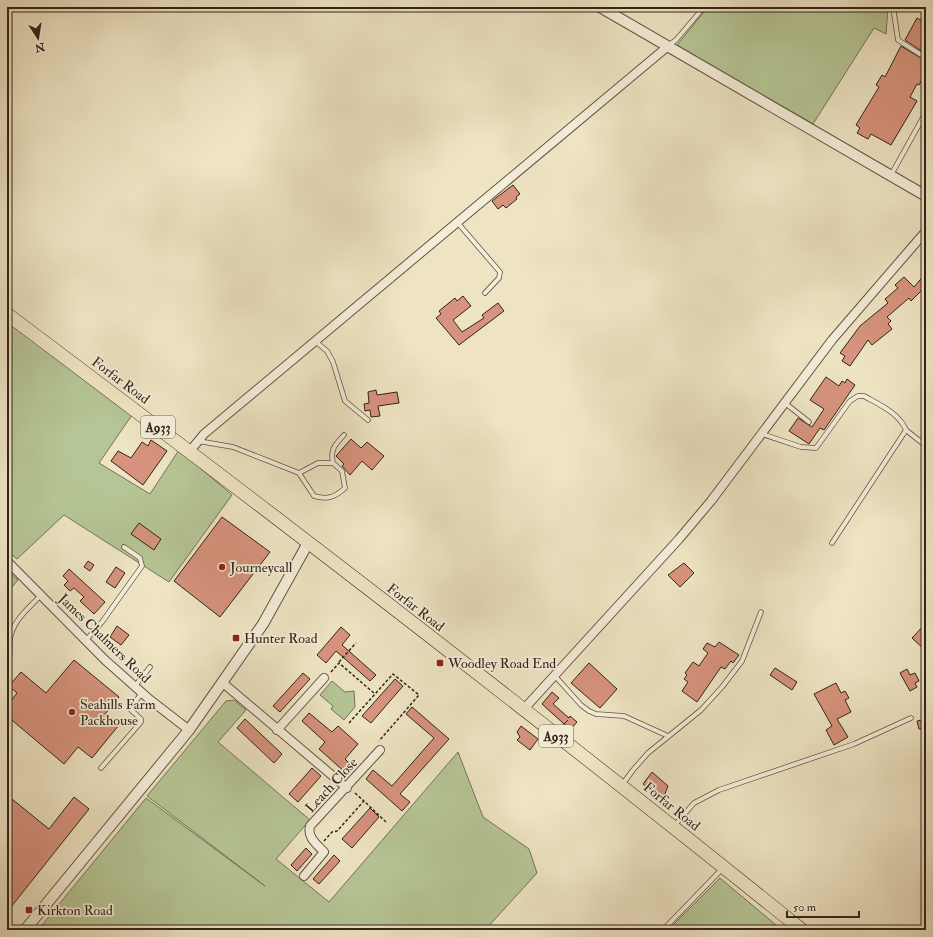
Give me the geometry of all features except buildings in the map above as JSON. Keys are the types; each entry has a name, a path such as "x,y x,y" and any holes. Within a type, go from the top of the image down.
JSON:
{"main road":[{"name":"Forfar Road","path":"7,314 194,446 308,543 622,786 802,930"}],"street":[{"path":"600,7 926,196"},
{"path":"194,446 204,434 314,341 667,47"},
{"path":"523,710 679,539 711,501 832,340 926,231"},
{"path":"25,930 188,730 223,683 263,624 308,543"},
{"name":"James Chalmers Road","path":"7,561 86,640 142,693 188,730"},
{"path":"277,730 324,678"},
{"path":"223,683 277,730 347,787"},
{"name":"Leach Close","path":"319,846 311,838 309,832 310,826 347,787 378,748"},
{"path":"304,876 324,852 319,846"}],"lane":[{"path":"667,47 676,40 704,7"},
{"path":"893,7 898,40 926,58"},
{"path":"891,176 926,112"},
{"path":"456,222 500,272 499,278 485,293"},
{"path":"314,341 327,351 333,362 346,401 368,420"},
{"path":"762,434 800,447 816,448 850,401 858,396 864,396 897,416 903,422 906,430 926,446"},
{"path":"785,403 809,422"},
{"path":"832,543 906,430"},
{"path":"194,446 233,447 299,473 314,496 326,499 337,496 345,488 342,471 333,463 331,455 333,447 344,435"},
{"path":"299,473 318,463 333,463"},
{"path":"86,640 102,622 142,566 140,558 124,547"},
{"path":"7,670 10,658 10,640 15,624 42,595"},
{"path":"622,786 633,770 648,753 701,710 722,687 742,661 761,612"},
{"path":"135,686 150,667"},
{"path":"554,675 581,705 589,711 596,714 624,716 668,736"},
{"path":"101,768 141,722 141,719 131,710 131,707 142,693"},
{"path":"674,827 694,803 719,790 854,744 910,718"},
{"path":"663,930 724,868"}],"path":[{"path":"324,678 356,643"},
{"path":"339,663 374,694"},
{"path":"349,723 393,674 419,695 378,748"},
{"path":"347,787 386,822"},
{"path":"319,846 332,832 336,831 364,801"}],"green space":[{"path":"708,7 888,7 886,34 874,28 813,124 677,45"},
{"path":"7,320 132,415 99,463 150,494 179,450 232,495 169,582 64,515 17,559 7,551"},
{"path":"7,571 18,580 7,593"},
{"path":"332,681 345,692 354,691 355,707 344,720 331,709 333,706 320,695"},
{"path":"234,700 246,710 218,742 310,820 276,859 329,902 458,752 483,817 529,849 537,873 485,930 38,930 146,798 265,886 147,796 226,701"},
{"path":"720,878 782,930 668,930"}],"place":[{"name":"Journeycall","path":"222,567"},
{"name":"Hunter Road","path":"236,638"},
{"name":"Woodley Road End","path":"440,663"},
{"name":"Seahills Farm Packhouse","path":"72,712"},
{"name":"Kirkton Road","path":"29,910"}]}
